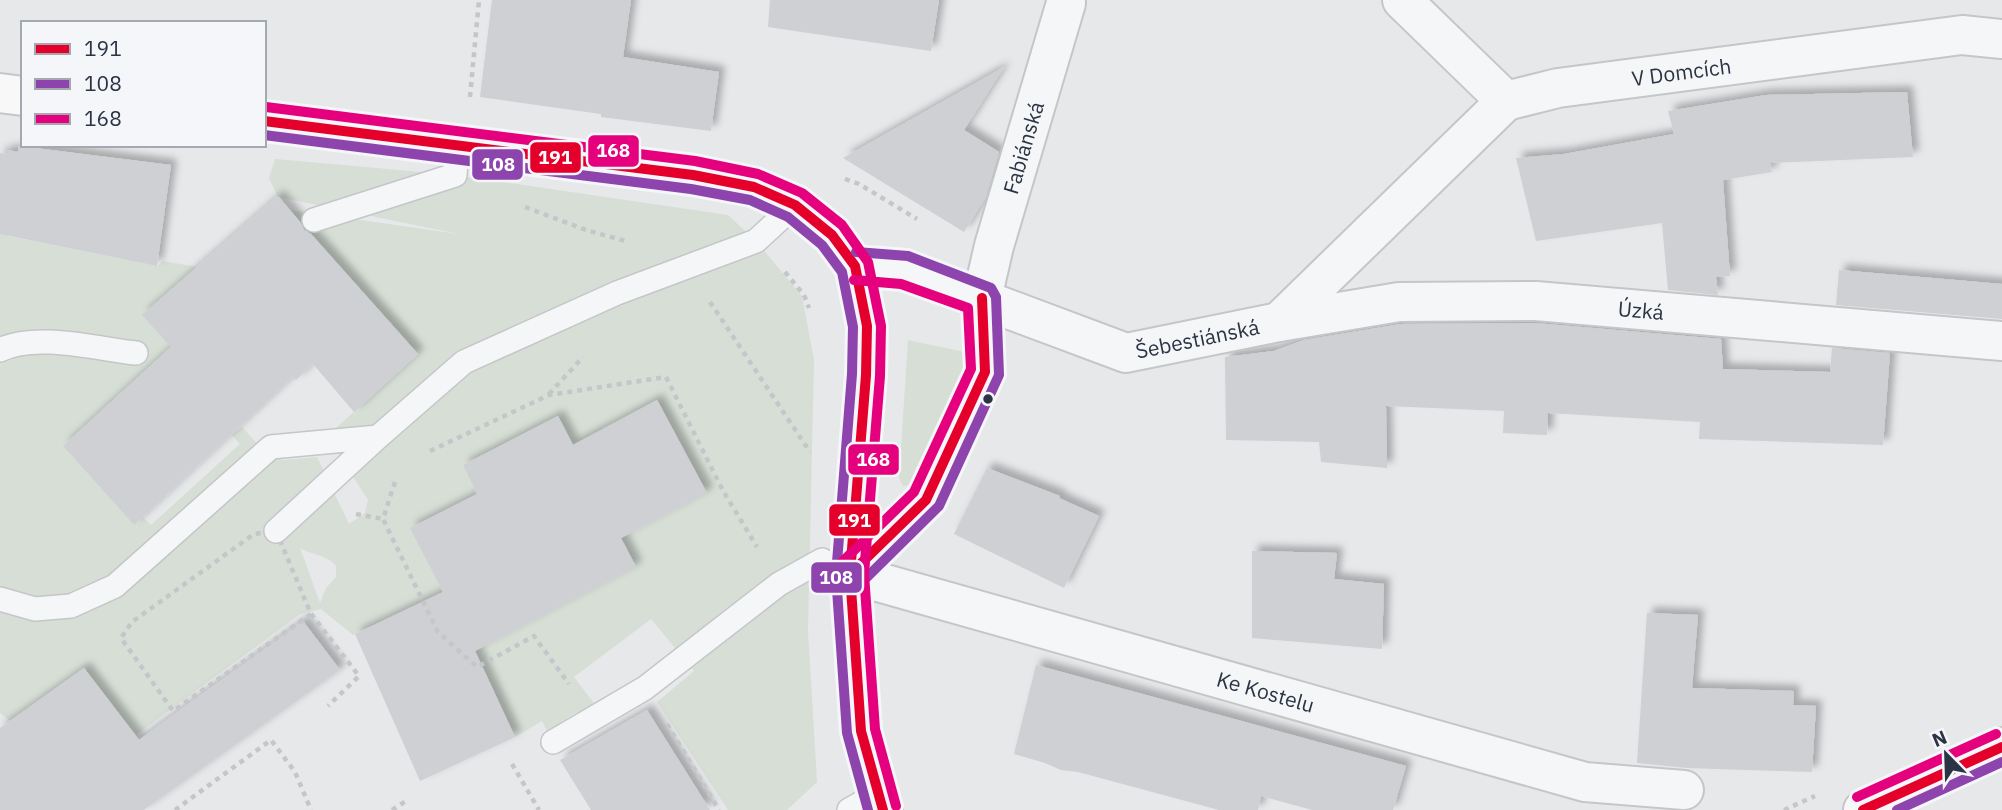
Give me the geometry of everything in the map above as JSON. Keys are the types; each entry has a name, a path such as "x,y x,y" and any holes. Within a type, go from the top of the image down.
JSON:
{"street":[{"path":"1402,0 1506,101"},
{"name":"Fabiánská","path":"982,298 994,246 1066,1"},
{"name":"V Domcích","path":"1506,101 1558,88 1962,35 2002,39"},
{"path":"0,93 21,96"},
{"name":"Šebestiánská","path":"855,266 904,270 1126,353 1279,322 1506,101"},
{"path":"266,121 693,175 754,187 795,205 832,235 855,266 867,326 866,375 850,574 861,731 870,805"},
{"name":"Úzká","path":"1279,322 1399,302 1536,301 2002,341"},
{"name":"Ke Kostelu","path":"850,574 1585,782 1684,790"},
{"path":"1863,810 2002,747"}],"lane":[{"path":"314,219 455,175 457,145"},
{"path":"276,531 464,362 617,293 756,241 795,205"},
{"path":"552,741 645,688 779,584 822,560 850,574 926,500 985,372 982,298"},
{"path":"0,349 11,344 47,342 136,353"},
{"path":"0,599 35,610 71,606 115,586 271,447 378,437"}],"path":[{"path":"469,108 479,0"},
{"path":"779,264 804,296 814,320"},
{"path":"705,295 810,452"},
{"path":"425,453 549,395 666,377 722,489 779,584"},
{"path":"397,476 383,519 438,632 477,667 534,636 594,719"},
{"path":"355,514 383,519"},
{"path":"311,614 173,711 121,638 131,622 254,534 276,531 311,614 359,676 328,706"},
{"path":"645,688 719,810"},
{"path":"175,810 271,740 295,772 311,810"},
{"path":"512,764 539,810"},
{"path":"392,810 406,801"}],"shaded area":[{"path":"275,159 455,175 728,215 756,241 802,296 814,360 808,631 817,782 787,810 728,810 657,702 694,671 651,619 574,677 596,706 575,713 547,731 542,721 515,737 486,674 394,616 353,635 321,609 300,614 136,735 84,668 10,721 0,713 0,228 9,230 8,236 157,266 163,261 197,267 171,347 63,446 134,525 143,517 151,525 240,444 232,435 242,427 269,457 284,460 317,457 349,524 365,513 368,500 327,436 418,354 290,210 459,234 278,197 269,178","holes":["658,401 706,493 621,538 411,528 477,494 463,465 558,416 573,445","300,548 329,560 336,566 336,577 326,588 320,603"]},
{"path":"908,340 964,352 967,372 916,479 912,485 903,486 899,478"}],"building":[{"path":"492,0 631,0 623,57 719,72 711,131 601,117 601,114 480,97"},
{"path":"770,0 939,0 931,51 768,27"},
{"path":"1004,67 964,130 999,152 986,197 964,232 843,158"},
{"path":"1907,92 1913,157 1770,163 1772,172 1723,180 1730,276 1716,277 1718,295 1668,290 1662,223 1536,241 1516,158 1564,154 1674,134 1668,111 1766,95"},
{"path":"19,146 171,165 157,266 0,234 0,153 7,154 7,150 18,152"},
{"path":"278,196 304,230 311,234 418,354 354,412 313,364 296,380 293,377 134,525 63,446 171,347 142,315"},
{"path":"1839,270 2002,284 2002,319 1836,305"},
{"path":"1535,323 1721,339 1723,369 1830,372 1832,348 1890,353 1883,445 1699,439 1700,422 1548,413 1547,435 1503,433 1504,411 1386,406 1387,468 1321,462 1319,442 1226,440 1225,357 1274,351 1304,340 1401,324"},
{"path":"657,400 707,493 621,538 636,567 475,651 515,737 420,781 355,634 443,592 410,528 477,494 463,465 558,416 573,445"},
{"path":"987,468 1060,496 1059,498 1099,516 1064,588 954,534"},
{"path":"1252,551 1337,553 1334,579 1384,584 1382,649 1252,638"},
{"path":"1647,613 1698,615 1692,688 1794,691 1793,705 1816,706 1812,772 1687,768 1637,763"},
{"path":"303,621 340,670 144,810 0,810 0,728 84,668 139,740"},
{"path":"1036,665 1406,766 1393,810 1312,810 1261,796 1258,810 1219,810 1078,772 1061,770 1014,754"},
{"path":"647,710 710,810 591,810 560,760"}],"transit line":[{"name":"168","path":"266,107 695,161 758,174 802,193 842,225 868,262 881,326 880,376 864,574 875,729 896,806"},
{"name":"191","path":"266,121 693,175 754,187 795,205 832,235 855,266 867,326 866,375 850,574 861,731 883,810"},
{"name":"108","path":"266,135 691,189 750,200 788,217 822,245 842,272 853,327 852,374 836,575 847,733 868,810"},
{"name":"108","path":"856,252 908,256 991,288 996,297 999,375 939,506 860,584"},
{"name":"168","path":"840,564 914,492 971,369 968,308 901,284 854,280"},
{"name":"191","path":"850,574 926,500 985,372 982,298"},
{"name":"168","path":"1857,797 1996,734"},
{"name":"191","path":"1863,810 2002,747"},
{"name":"108","path":"1897,810 2002,762"}]}
